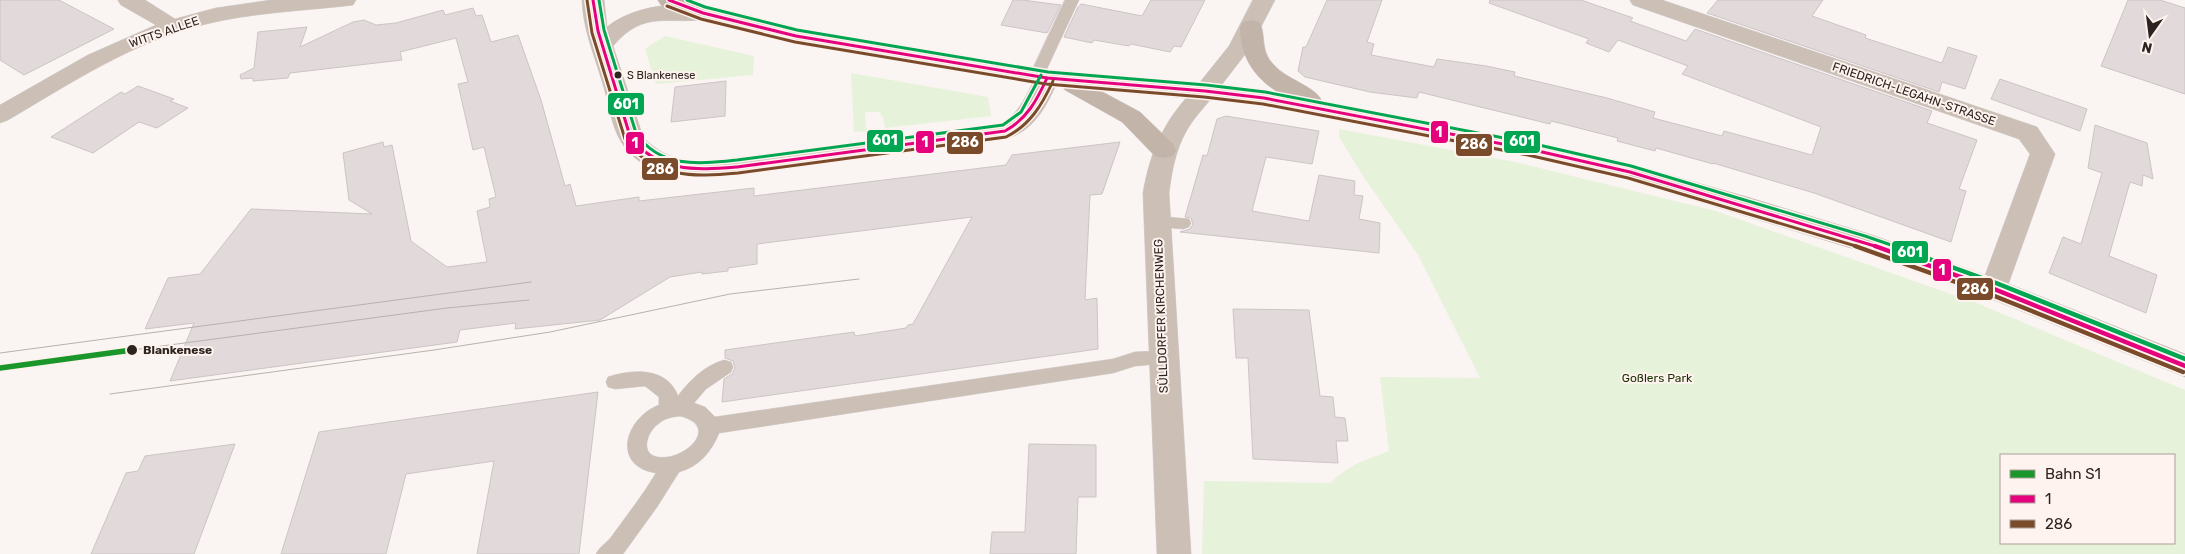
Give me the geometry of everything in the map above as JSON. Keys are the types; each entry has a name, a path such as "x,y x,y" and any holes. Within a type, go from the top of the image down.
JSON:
{"main road":[{"path":"669,0 703,13 796,36 1049,78 1205,91 1264,98 1529,149 1630,172 1738,203 1845,237 1994,289 2185,366"},
{"path":"1251,27 1250,40 1252,50 1268,74 1282,85 1333,111"},
{"path":"1049,78 1131,117 1164,150"}],"street":[{"path":"129,0 166,21 169,27"},
{"name":"WITTS ALLEE","path":"0,115 95,60 169,27 227,14 345,0"},
{"path":"593,0 594,23 631,136 639,149 648,156 672,166 702,169 735,167 1005,132 1025,120 1049,78"},
{"name":"SÜLLDORFER KIRCHENWEG","path":"1174,554 1156,193 1164,150 1176,127 1239,48 1264,0"},
{"name":"FRIEDRICH-LEGAHN-STRASSE","path":"1641,0 2028,133 2043,154 1994,289"},
{"path":"601,46 618,28 641,16 663,12 703,13"}],"lane":[{"path":"1049,78 1072,0"},
{"path":"1157,227 1183,223"},
{"path":"709,426 1113,366 1135,359 1163,358"},
{"path":"675,408 691,408 700,412 706,418 709,426 709,436 704,446 696,455 672,466 660,466 649,463 641,457 637,449 636,439 640,430 648,420 675,408 697,384 724,367"},
{"path":"615,382 642,377 654,380 668,395 675,408"},
{"path":"607,554 615,548 644,509 672,466"}],"green space":[{"path":"665,36 754,56 753,75 656,84 645,49"},
{"path":"851,73 988,97 991,116 885,128 883,116 881,116 880,112 865,112 866,128 873,131 854,132"},
{"name":"Goßlers Park","path":"1339,129 1515,162 1716,211 1979,304 2185,390 2185,554 1202,554 1204,481 1330,483 1351,467 1389,451 1380,377 1480,378 1418,255 1363,176 1339,137"}],"building":[{"path":"0,0 59,0 114,29 24,75 0,60"},
{"path":"1013,0 1061,5 1047,33 1001,25"},
{"path":"1151,0 1205,0 1181,47 1174,46 1170,52 1131,44 1129,46 1094,40 1092,43 1064,37 1081,4 1142,16"},
{"path":"1327,0 1382,0 1367,42 1374,44 1371,55 1434,67 1437,59 1515,72 1514,76 1607,98 1655,112 1653,118 1722,136 1724,131 1812,155 1821,127 1682,74 1688,66 1618,40 1609,52 1586,43 1589,39 1489,3 1490,0 1581,0 1633,18 1630,21 1686,41 1695,29 1932,111 1927,123 1977,140 1959,189 1966,191 1951,242 1814,193 1713,163 1656,148 1655,151 1617,141 1618,138 1551,121 1550,124 1419,92 1417,98 1370,92 1305,77 1298,71 1303,47 1306,47"},
{"path":"1718,0 1823,0 1812,16 1866,35 1865,38 1942,63 1948,47 1977,56 1965,89 1942,82 1939,92 1707,13"},
{"path":"2128,0 2160,0 2185,8 2185,94 2101,66"},
{"path":"473,8 476,16 482,15 491,42 518,35 541,100 565,186 570,184 576,206 639,197 639,201 754,188 754,196 1006,165 1012,155 1120,142 1102,194 1090,195 1085,300 1097,298 1098,349 722,402 724,379 732,374 735,368 733,361 725,358 725,350 854,332 855,336 906,328 908,325 913,324 972,217 757,244 757,264 728,268 728,271 702,274 702,272 670,277 600,320 515,329 516,323 460,330 457,342 170,381 194,323 145,329 168,278 200,274 251,209 372,214 349,200 343,153 383,142 384,147 392,145 411,241 447,267 487,262 477,211 490,207 489,199 496,197 484,147 473,150 458,84 468,82 456,38 400,52 402,60 290,73 288,78 253,81 253,78 241,79 240,75 254,68 258,32 307,27 300,47 353,22 364,20 376,25 396,23 443,10 445,15"},
{"path":"2000,79 2087,109 2080,131 1991,99"},
{"path":"726,81 725,116 671,122 675,87"},
{"path":"138,86 174,99 170,101 188,108 157,128 139,122 93,153 51,137 121,92 125,94"},
{"path":"1226,116 1319,131 1312,164 1266,157 1252,211 1309,221 1319,175 1355,181 1354,195 1363,196 1359,219 1380,223 1379,253 1180,232 1190,229 1193,224 1191,218 1185,217 1203,155 1207,156 1217,119"},
{"path":"2095,125 2147,143 2153,179 2143,175 2142,186 2130,182 2109,256 2157,275 2146,313 2049,273 2063,237 2081,244 2102,173 2088,168"},
{"path":"1233,309 1309,310 1320,396 1333,397 1335,417 1345,418 1348,441 1336,441 1338,463 1253,459 1248,358 1236,358"},
{"path":"598,392 579,554 477,554 494,461 406,474 386,554 281,554 319,432"},
{"path":"235,444 194,554 91,554 126,473 138,471 145,456"},
{"path":"1029,444 1096,445 1096,497 1078,497 1076,554 990,554 992,532 1025,532"}],"tram line":[{"path":"110,394 434,350 550,332 730,294 859,279"},
{"path":"0,353 531,282"},
{"path":"132,350 447,308 529,300"}],"rail line":[{"name":"S1","path":"0,368 132,350"}],"transit line":[{"name":"286","path":"587,0 592,33 617,119 625,139 634,152 646,162 660,169 675,173 691,175 738,173 1006,137 1023,127 1035,114 1053,81"},
{"name":"1","path":"593,0 598,31 630,136 639,148 650,157 678,167 693,169 737,167 1005,131 1020,121 1031,109 1047,78"},
{"name":"601","path":"599,0 604,30 630,119 636,133 644,145 654,153 681,162 710,163 737,160 1003,125 1021,112 1041,75"},
{"name":"1","path":"669,0 703,13 796,36 1047,78 1205,91 1264,98 1529,149 1630,172 1863,242 1994,289 2185,366"},
{"name":"601","path":"687,0 705,7 797,30 1048,72 1206,85 1265,92 1530,143 1631,166 1865,236 1996,283 2185,359"},
{"name":"286","path":"667,6 701,19 795,42 1046,84 1204,97 1263,104 1528,155 1628,178 1861,248 1992,295 2183,372"}],"place":[{"name":"S Blankenese","path":"618,75"},
{"name":"Blankenese","path":"132,350"}]}
